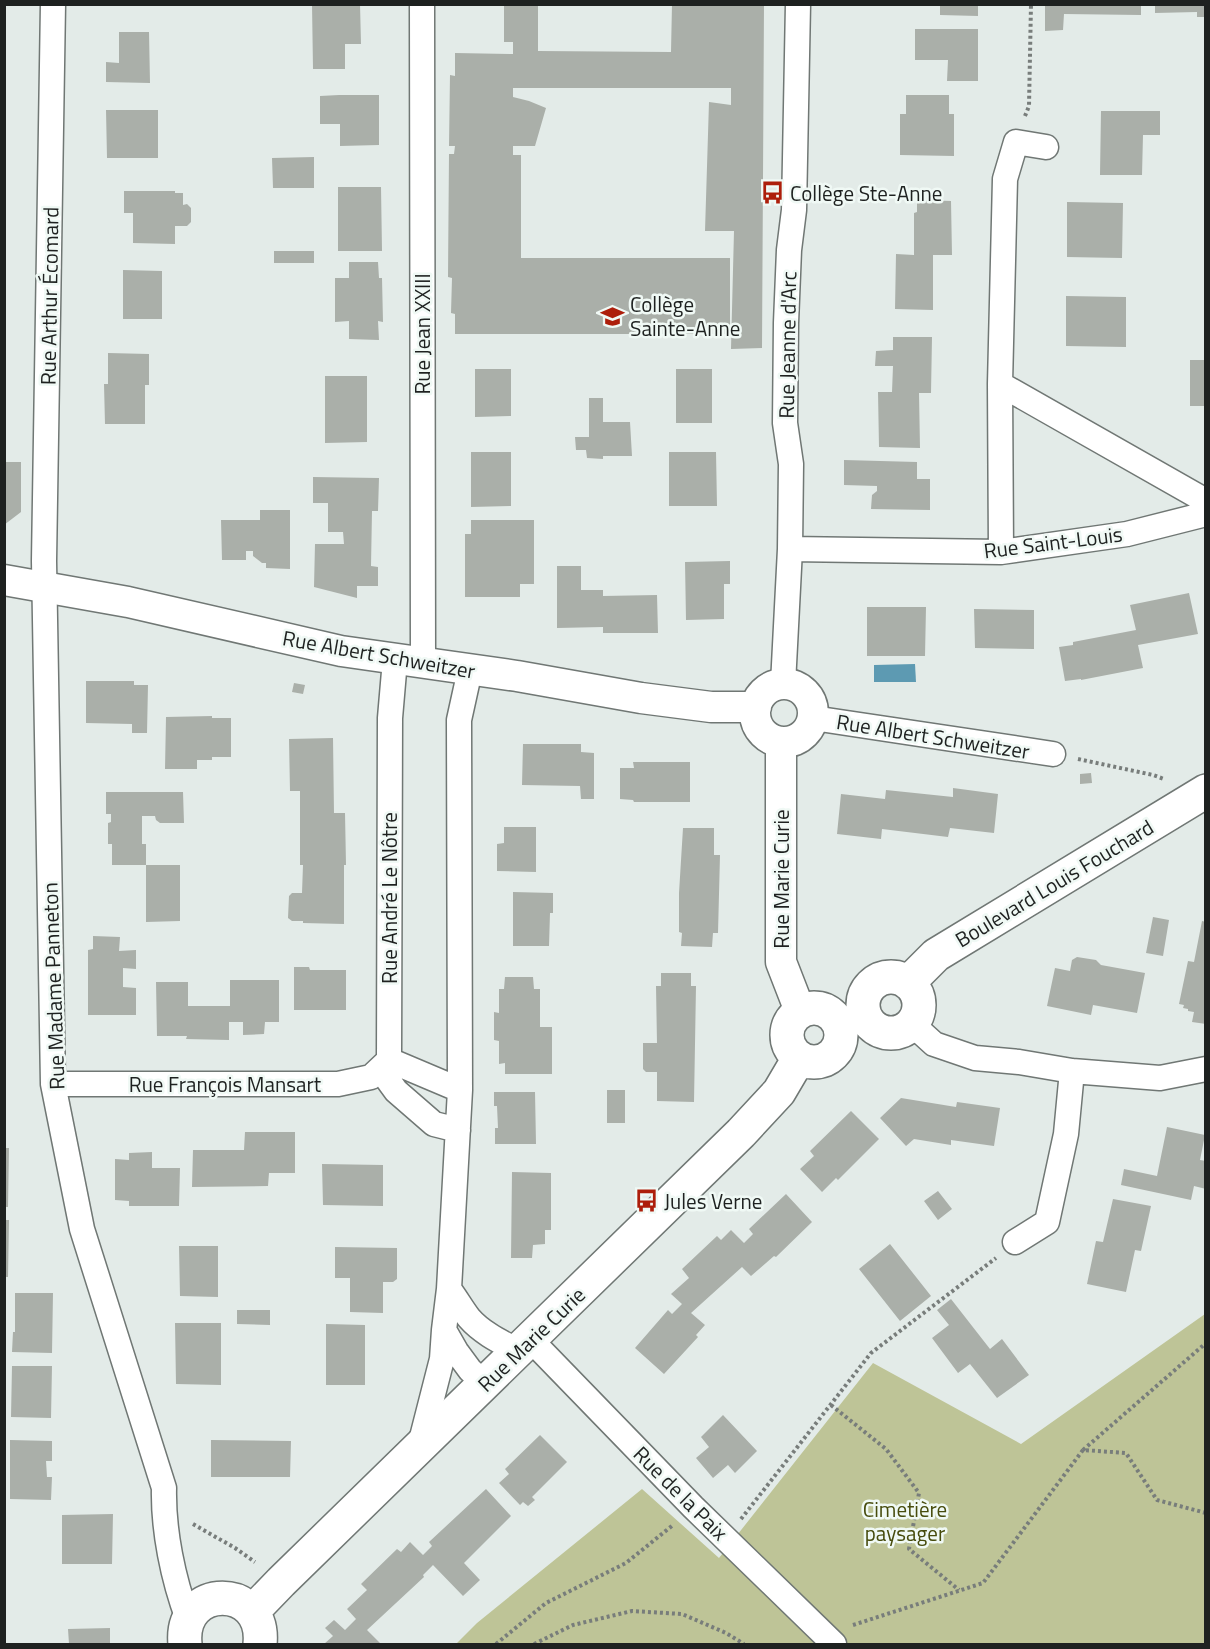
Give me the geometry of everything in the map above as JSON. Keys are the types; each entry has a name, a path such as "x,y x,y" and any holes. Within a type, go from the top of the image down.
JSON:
{"main road":[{"name":"Boulevard Louis Fouchard","path":"908,983 936,955 1202,793"},
{"path":"893,977 908,983 918,998 919,1007 912,1024 896,1033 878,1031 865,1018 863,1010 865,993 876,980 884,978 893,977"},
{"path":"865,993 843,997 811,1010 789,1025 788,1044 799,1058 816,1062 825,1060 838,1048 861,1043 878,1031"},
{"name":"Rue Marie Curie","path":"811,1010 831,1014 840,1029 841,1039 838,1048"},
{"name":"Rue Marie Curie","path":"252,1612 741,1133 779,1092 799,1058"},
{"path":"186,1631 200,1605 216,1598 228,1598 238,1600 252,1612 258,1622 261,1634 260,1644"}],"street":[{"name":"Rue Arthur Écomard","path":"45,588 53,4"},
{"name":"Rue Jean XXIII","path":"409,662 422,4"},
{"name":"Rue Jeanne d'Arc","path":"783,684 790,549 791,464 785,423 786,323 789,250 794,210 798,4"},
{"path":"1001,552 1000,384 1005,178 1016,142 1046,147"},
{"path":"1000,384 1206,501"},
{"name":"Rue Saint-Louis","path":"790,549 1001,552 1126,534 1206,514"},
{"name":"Rue Albert Schweitzer","path":"4,580 128,602 341,651 641,698 711,707 756,707"},
{"name":"Rue Madame Panneton","path":"45,588 53,1084 82,1229 164,1488 163,1515 186,1631"},
{"name":"Rue André Le Nôtre","path":"384,1064 390,718 409,662"},
{"path":"419,1449 442,1359 449,1289 460,1090 459,720 470,670"},
{"path":"783,684 800,688 806,694 813,709 813,718 806,734 798,739 781,742 766,736 760,730 756,722 756,707 765,691 783,684"},
{"name":"Rue Albert Schweitzer","path":"813,718 1053,754"},
{"name":"Rue Marie Curie","path":"781,742 781,962 811,1010"},
{"path":"912,1024 934,1044 975,1058 1072,1071 1160,1078 1206,1069"},
{"path":"384,1064 460,1090"},
{"path":"384,1064 396,1091 434,1124 458,1130"},
{"name":"Rue François Mansart","path":"53,1084 338,1084 371,1077 384,1064"},
{"path":"1015,1242 1047,1222 1066,1134 1072,1071"},
{"path":"449,1289 469,1318 494,1338 524,1345"},
{"path":"444,1330 465,1364 485,1384"},
{"name":"Rue de la Paix","path":"524,1345 829,1640"}],"path":[{"path":"1016,142 1029,106 1031,4"},
{"path":"1053,754 1153,775 1202,793"},
{"path":"726,1538 871,1353 1015,1242"},
{"path":"829,1640 983,1583 1083,1450 1206,1343"},
{"path":"831,1405 886,1449 919,1493 909,1549 960,1590"},
{"path":"1083,1450 1126,1454 1158,1500 1206,1513"},
{"path":"164,1488 194,1526 235,1548 281,1582"},
{"path":"496,1644 546,1603 626,1563 663,1536 693,1507"},
{"path":"534,1644 573,1625 632,1611 682,1614 726,1632 744,1644"}],"green space":[{"name":"Cimetière paysager","path":"1205,1314 1205,1644 456,1644 477,1623 642,1489 719,1558 873,1363 1021,1444"}],"water":[{"path":"915,664 916,682 874,682 874,665"}],"building":[{"path":"312,4 360,4 361,44 345,44 345,69 313,69"},
{"path":"504,4 538,4 538,51 671,52 672,4 764,4 762,348 731,349 734,231 705,231 709,102 731,105 731,88 513,88 513,97 546,108 535,146 513,146 513,155 521,155 521,258 730,258 730,334 455,334 455,314 451,313 452,278 448,277 449,154 454,154 455,146 449,146 450,75 455,76 455,53 513,54 513,42 504,42"},
{"path":"940,4 978,4 978,16 940,15"},
{"path":"1045,4 1141,4 1141,15 1064,14 1063,30 1045,31"},
{"path":"1155,4 1206,4 1206,17 1197,17 1197,12 1155,13"},
{"path":"915,29 978,29 978,81 947,81 948,60 915,60"},
{"path":"119,32 149,32 150,83 106,82 106,62 119,63"},
{"path":"379,95 379,145 340,146 340,124 320,124 320,96"},
{"path":"906,95 949,95 949,114 954,114 954,156 900,155 900,114 906,114"},
{"path":"106,110 158,110 158,158 107,158"},
{"path":"1101,111 1160,111 1160,135 1143,135 1142,175 1100,175"},
{"path":"314,157 314,188 273,188 272,158"},
{"path":"338,187 381,187 382,251 338,251"},
{"path":"124,191 183,193 183,205 187,204 191,208 191,222 187,226 175,226 175,244 133,243 133,213 124,213"},
{"path":"917,200 951,201 952,255 933,255 933,310 895,309 896,254 914,255 914,213 917,212"},
{"path":"1067,202 1123,203 1122,258 1067,257"},
{"path":"274,251 314,251 314,263 274,263"},
{"path":"349,262 378,262 379,278 382,278 383,322 378,321 379,340 349,339 349,321 335,322 335,278 349,278"},
{"path":"123,270 162,271 162,319 123,319"},
{"path":"1066,296 1126,297 1126,347 1066,346"},
{"path":"893,337 932,337 931,393 919,393 920,448 879,447 878,392 892,392 893,366 875,366 876,351 893,350"},
{"path":"108,353 149,354 149,385 145,385 145,424 105,424 104,384 108,384"},
{"path":"1190,360 1206,360 1206,406 1190,406"},
{"path":"475,369 511,369 511,416 475,417"},
{"path":"676,369 712,369 712,423 676,423"},
{"path":"325,376 367,376 367,442 325,443"},
{"path":"589,398 603,398 603,422 630,422 632,456 587,458 586,450 576,450 575,437 589,437"},
{"path":"471,452 511,452 511,506 471,507"},
{"path":"669,452 716,452 717,506 669,506"},
{"path":"844,460 917,462 917,479 930,479 930,510 871,509 872,495 877,491 877,486 844,485"},
{"path":"4,462 21,462 21,512 4,525"},
{"path":"313,477 379,478 378,511 372,511 371,566 378,567 378,586 357,586 357,598 314,587 315,544 344,544 343,532 328,532 328,503 313,503"},
{"path":"260,510 290,510 290,569 266,568 266,563 262,563 253,556 253,551 246,551 246,560 222,560 221,520 260,520"},
{"path":"471,520 534,520 534,584 520,584 520,597 465,597 465,534 471,534"},
{"path":"730,561 730,584 724,584 724,619 686,620 685,562"},
{"path":"557,566 581,566 581,590 603,590 603,596 657,595 658,633 603,633 603,627 557,628"},
{"path":"1189,593 1198,634 1138,645 1143,668 1065,681 1059,647 1073,645 1073,642 1136,630 1130,605"},
{"path":"867,607 926,607 925,656 867,656"},
{"path":"974,609 1034,610 1034,649 975,648"},
{"path":"86,681 134,681 134,685 148,685 147,733 132,733 132,724 86,723"},
{"path":"294,683 305,685 303,694 292,692"},
{"path":"212,716 212,718 231,718 231,757 197,760 197,769 165,769 166,717"},
{"path":"333,738 334,813 345,813 344,924 292,921 288,918 289,896 292,893 302,893 303,865 300,865 300,791 290,791 289,739"},
{"path":"523,744 581,744 581,752 594,753 594,799 581,799 580,786 522,785"},
{"path":"633,762 690,762 690,802 634,802 620,799 620,768 634,768"},
{"path":"1091,773 1092,783 1080,784 1080,774"},
{"path":"953,788 998,794 994,833 950,828 948,837 882,829 881,839 837,834 841,794 885,799 886,790 953,797"},
{"path":"106,792 183,792 184,823 160,823 155,816 142,816 142,844 146,844 146,865 112,865 112,844 108,844 108,823 111,822 111,814 106,814"},
{"path":"504,827 536,827 536,872 497,871 497,844 504,843"},
{"path":"683,828 714,828 714,855 720,855 718,933 713,933 712,947 681,946 679,893"},
{"path":"146,865 180,865 180,921 146,922"},
{"path":"513,892 553,893 549,946 513,946"},
{"path":"1153,917 1169,920 1163,956 1146,953"},
{"path":"1202,921 1206,922 1206,1024 1192,1022 1194,1012 1188,1011 1183,1008 1184,1005 1179,1004 1188,961 1194,962"},
{"path":"93,936 120,937 119,951 136,950 136,969 123,968 123,987 136,988 136,1015 88,1015 88,950 93,949"},
{"path":"1077,957 1096,960 1101,965 1145,973 1137,1013 1093,1005 1091,1015 1047,1006 1055,968 1070,971 1072,960"},
{"path":"294,967 309,967 310,970 346,970 346,1010 294,1010"},
{"path":"661,973 691,973 691,986 696,986 694,1102 657,1101 657,1072 646,1072 643,1069 643,1043 657,1043 656,986 661,986"},
{"path":"505,977 533,977 534,989 540,989 540,1027 552,1027 552,1074 505,1074 505,1063 499,1064 499,1041 494,1040 494,1012 499,1013 499,989 504,989"},
{"path":"230,980 279,980 279,1022 265,1022 264,1034 243,1035 243,1022 229,1022 229,1040 157,1036 156,982 188,982 188,1006 230,1006"},
{"path":"607,1090 625,1090 625,1123 607,1123"},
{"path":"494,1092 535,1092 536,1144 495,1144 495,1128 498,1128"},
{"path":"901,1098 956,1107 957,1102 1000,1108 994,1146 951,1140 951,1145 914,1139 906,1146 880,1118"},
{"path":"851,1111 879,1139 838,1180 836,1178 822,1192 800,1169 814,1156 810,1151"},
{"path":"1167,1127 1205,1135 1200,1160 1206,1161 1206,1189 1194,1186 1191,1200 1121,1185 1124,1169 1157,1176"},
{"path":"245,1132 295,1132 295,1173 269,1173 268,1186 192,1187 193,1150 244,1150"},
{"path":"4,1148 9,1148 8,1207 4,1207"},
{"path":"152,1152 152,1168 180,1168 179,1206 129,1206 129,1201 115,1200 115,1159 129,1160 129,1153"},
{"path":"322,1164 383,1165 383,1206 323,1205"},
{"path":"512,1172 551,1173 551,1230 545,1230 545,1244 533,1245 532,1258 511,1258"},
{"path":"938,1191 952,1209 938,1220 924,1201"},
{"path":"786,1194 812,1222 776,1257 774,1256 751,1276 742,1267 691,1313 705,1325 696,1335 698,1337 664,1374 635,1348 668,1310 672,1314 682,1304 671,1294 689,1278 682,1269 717,1236 721,1240 731,1230 744,1243 753,1234 749,1229"},
{"path":"1113,1199 1151,1206 1141,1251 1135,1250 1126,1292 1087,1284 1096,1241 1103,1242"},
{"path":"4,1220 9,1220 8,1277 4,1277"},
{"path":"890,1244 931,1296 900,1321 859,1269"},
{"path":"179,1246 218,1246 218,1297 180,1296"},
{"path":"335,1247 397,1248 397,1279 393,1282 383,1282 383,1313 350,1312 350,1278 335,1278"},
{"path":"15,1293 53,1293 52,1353 12,1352 13,1332 15,1332"},
{"path":"951,1299 990,1349 1002,1339 1029,1375 997,1398 970,1364 958,1373 932,1338 949,1325 937,1310"},
{"path":"237,1310 270,1310 270,1325 237,1324"},
{"path":"175,1323 221,1323 221,1385 176,1384"},
{"path":"326,1324 365,1325 365,1385 326,1385"},
{"path":"12,1366 52,1366 51,1418 11,1417"},
{"path":"723,1415 757,1451 735,1473 728,1465 713,1478 696,1458 709,1447 701,1437"},
{"path":"540,1435 567,1462 532,1497 535,1500 528,1506 523,1502 520,1505 499,1483 509,1474 505,1469"},
{"path":"10,1440 52,1441 52,1461 46,1461 47,1477 52,1477 51,1500 10,1499"},
{"path":"211,1440 291,1441 290,1477 211,1477"},
{"path":"486,1489 511,1516 464,1563 480,1580 463,1596 433,1565 423,1575 424,1577 367,1630 381,1644 324,1644 333,1636 325,1628 334,1620 345,1630 356,1619 347,1609 367,1590 361,1584 397,1549 401,1552 410,1542 423,1555 432,1546 429,1542"},
{"path":"113,1514 112,1564 62,1564 62,1515"},
{"path":"110,1628 110,1644 69,1644 68,1629"}],"place":[{"name":"Collège Ste-Anne","path":"772,193"},
{"name":"Collège Sainte-Anne","path":"612,316"},
{"name":"Jules Verne","path":"646,1201"}]}
